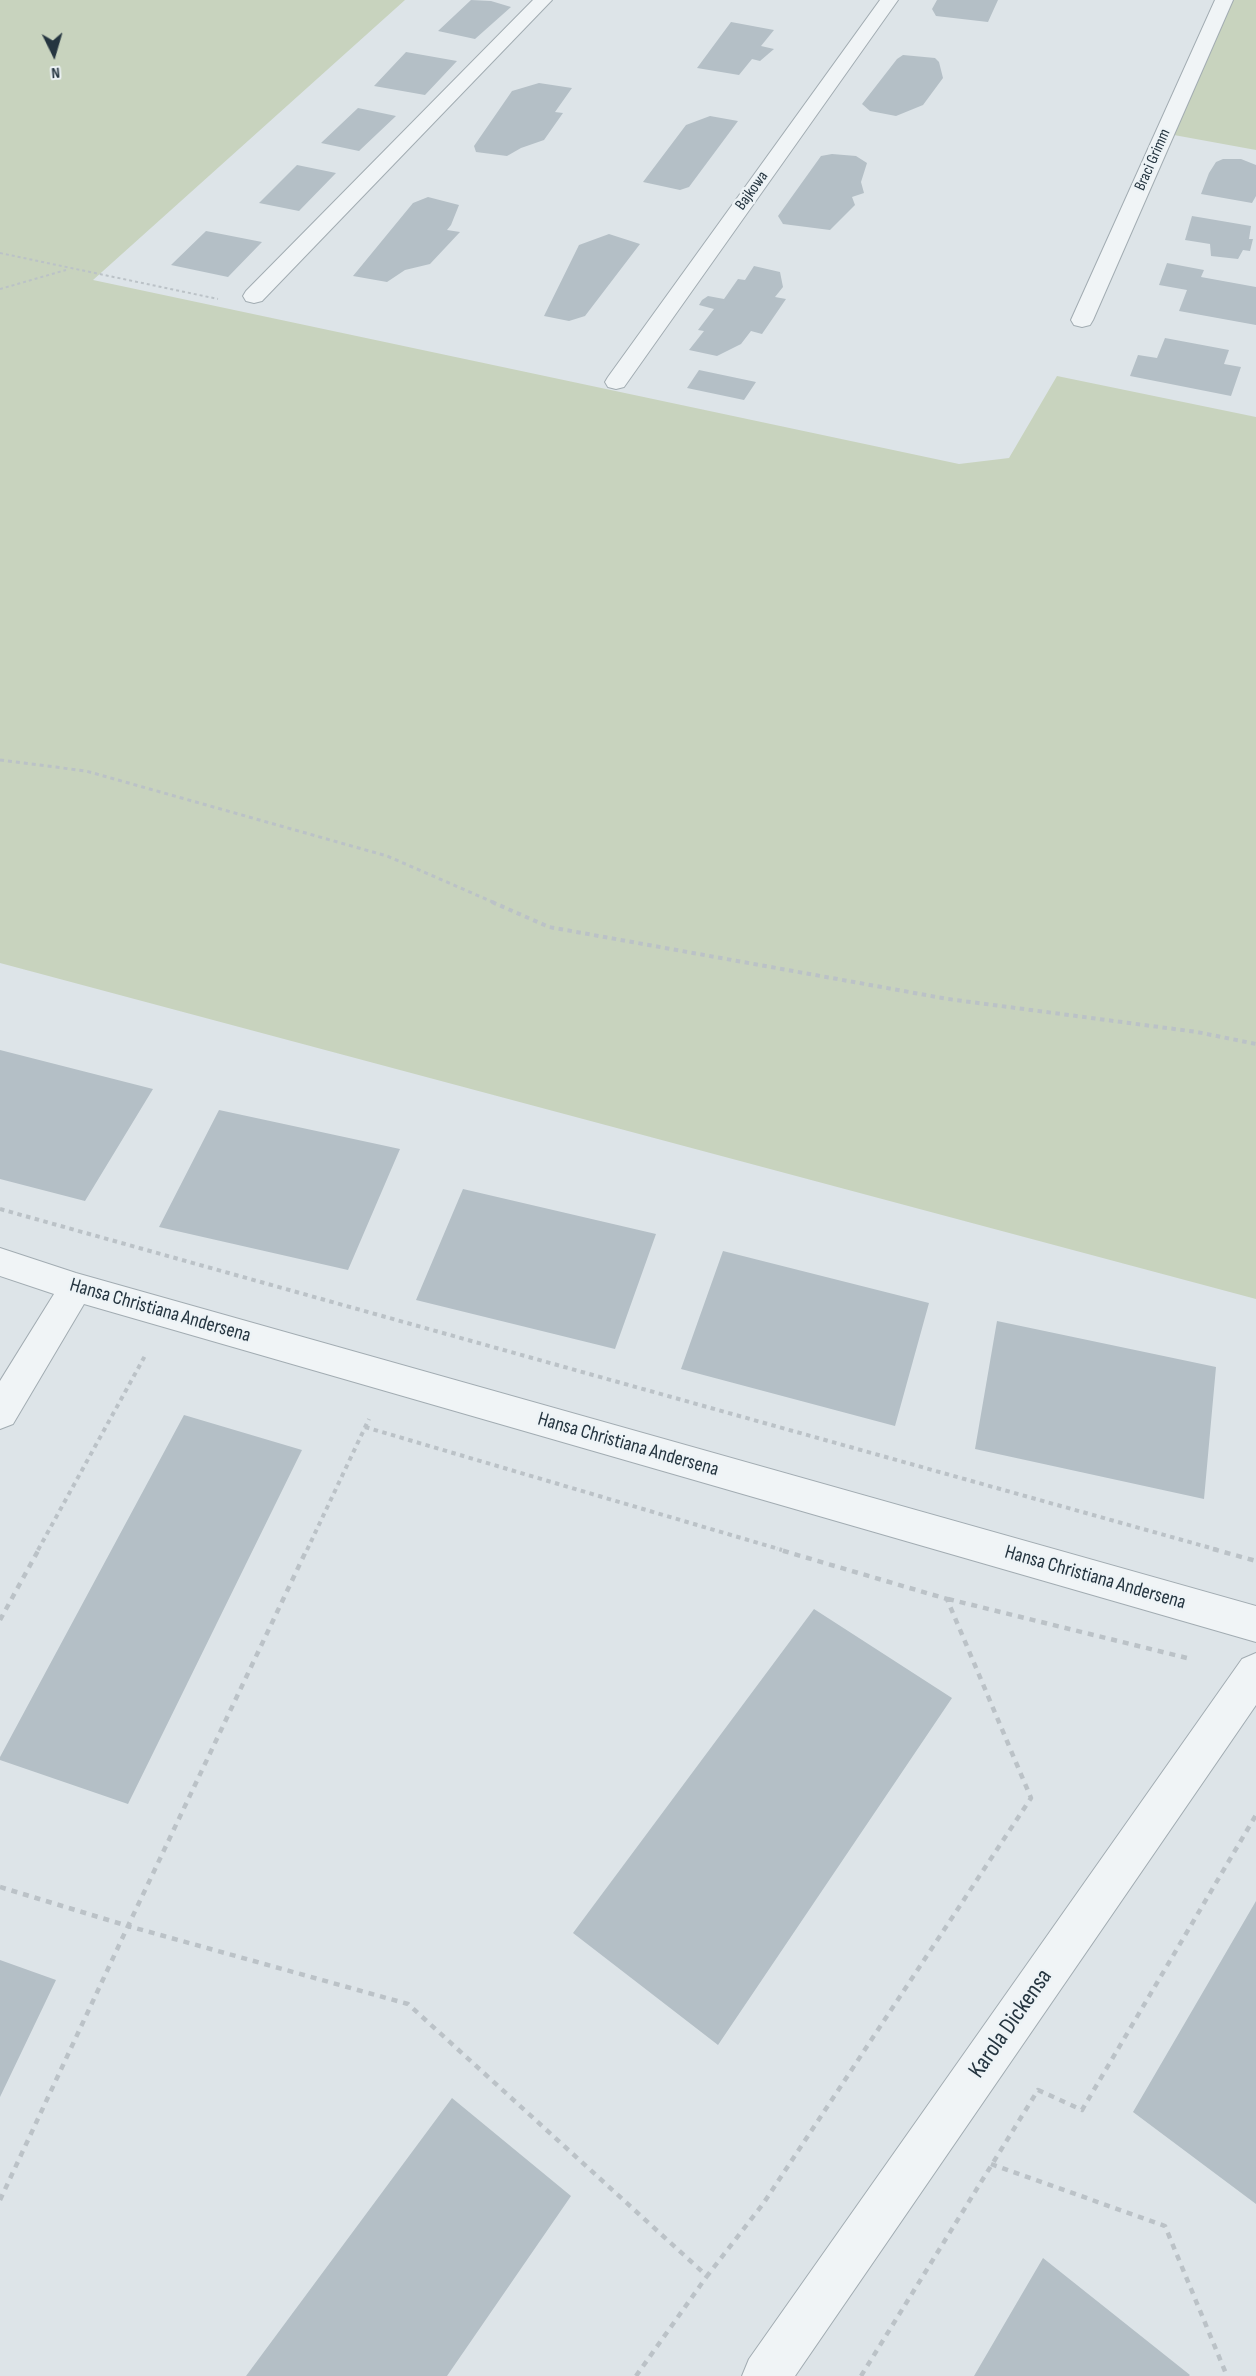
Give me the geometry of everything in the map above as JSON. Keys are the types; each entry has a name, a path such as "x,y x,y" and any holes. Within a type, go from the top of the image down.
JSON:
{"street":[{"path":"254,296 543,0"},
{"name":"Bajkowa","path":"616,382 889,0"},
{"name":"Braci Grimm","path":"1082,320 1224,0"},
{"name":"Hansa Christiana Andersena","path":"0,1262 76,1287 1256,1624"},
{"path":"0,1413 76,1287"},
{"name":"Karola Dickensa","path":"766,2376 1256,1672"}],"path":[{"path":"0,253 244,305 254,296"},
{"path":"0,289 68,269"},
{"path":"0,760 86,771 387,856 549,927 948,999 1197,1032 1256,1044"},
{"path":"0,1209 1256,1561"},
{"path":"0,1620 147,1351"},
{"path":"0,2200 372,1411"},
{"path":"365,1426 947,1599 1187,1658"},
{"path":"636,2376 707,2276 762,2204 1031,1798 947,1599"},
{"path":"861,2376 1038,2090 1082,2110 1256,1815"},
{"path":"0,1887 128,1926 408,2004 707,2276"},
{"path":"991,2164 1165,2226 1227,2376"}],"green space":[{"path":"0,0 405,0 93,280 959,464 1009,458 1057,376 1256,417 1256,1299 0,963"},
{"path":"1223,0 1256,0 1256,150 1163,133"}],"building":[{"path":"471,0 491,1 511,7 475,39 438,31"},
{"path":"937,0 998,0 988,22 936,16 932,9"},
{"path":"731,22 774,30 761,46 774,49 760,61 752,59 739,75 697,68"},
{"path":"406,52 457,61 425,95 374,86"},
{"path":"903,55 935,58 939,62 943,78 923,105 896,116 870,111 862,104 897,59"},
{"path":"539,83 572,88 555,112 563,113 544,140 507,156 476,152 474,146 512,91"},
{"path":"358,108 396,116 359,151 321,143"},
{"path":"710,116 738,121 689,187 680,190 643,182 686,125"},
{"path":"832,154 856,156 867,163 861,182 864,193 852,197 855,205 830,230 783,224 778,216 821,156"},
{"path":"1223,159 1241,159 1256,165 1256,196 1252,203 1201,194 1209,173 1216,162"},
{"path":"297,165 336,173 299,211 259,203"},
{"path":"428,197 459,205 447,230 460,232 430,264 405,270 387,282 353,276 413,203"},
{"path":"1192,216 1251,226 1249,239 1253,239 1250,251 1243,250 1238,259 1211,256 1210,244 1185,240"},
{"path":"206,231 262,242 228,277 171,265"},
{"path":"609,234 640,244 585,316 569,321 544,316 579,245"},
{"path":"1167,263 1204,270 1201,277 1256,287 1256,325 1179,311 1187,290 1159,285"},
{"path":"754,266 780,272 783,287 775,297 786,299 762,334 751,331 741,344 717,356 689,350 704,331 698,330 714,309 699,305 702,300 708,296 724,299 738,279 745,280"},
{"path":"1165,338 1229,350 1224,364 1241,367 1231,396 1130,376 1138,355 1157,358"},
{"path":"699,370 756,382 744,400 687,388"},
{"path":"0,1050 153,1089 85,1201 0,1179"},
{"path":"219,1110 400,1149 348,1270 159,1227"},
{"path":"463,1189 656,1234 615,1349 416,1300"},
{"path":"723,1251 929,1303 895,1426 681,1369"},
{"path":"997,1321 1216,1367 1204,1499 975,1449"},
{"path":"184,1415 302,1450 128,1804 0,1760 0,1757"},
{"path":"814,1609 952,1698 718,2045 573,1933"},
{"path":"1256,1901 1256,2204 1133,2112"},
{"path":"0,1960 56,1980 0,2097"},
{"path":"452,2098 571,2196 447,2376 246,2376"},
{"path":"1043,2258 1190,2375 974,2376"}]}
